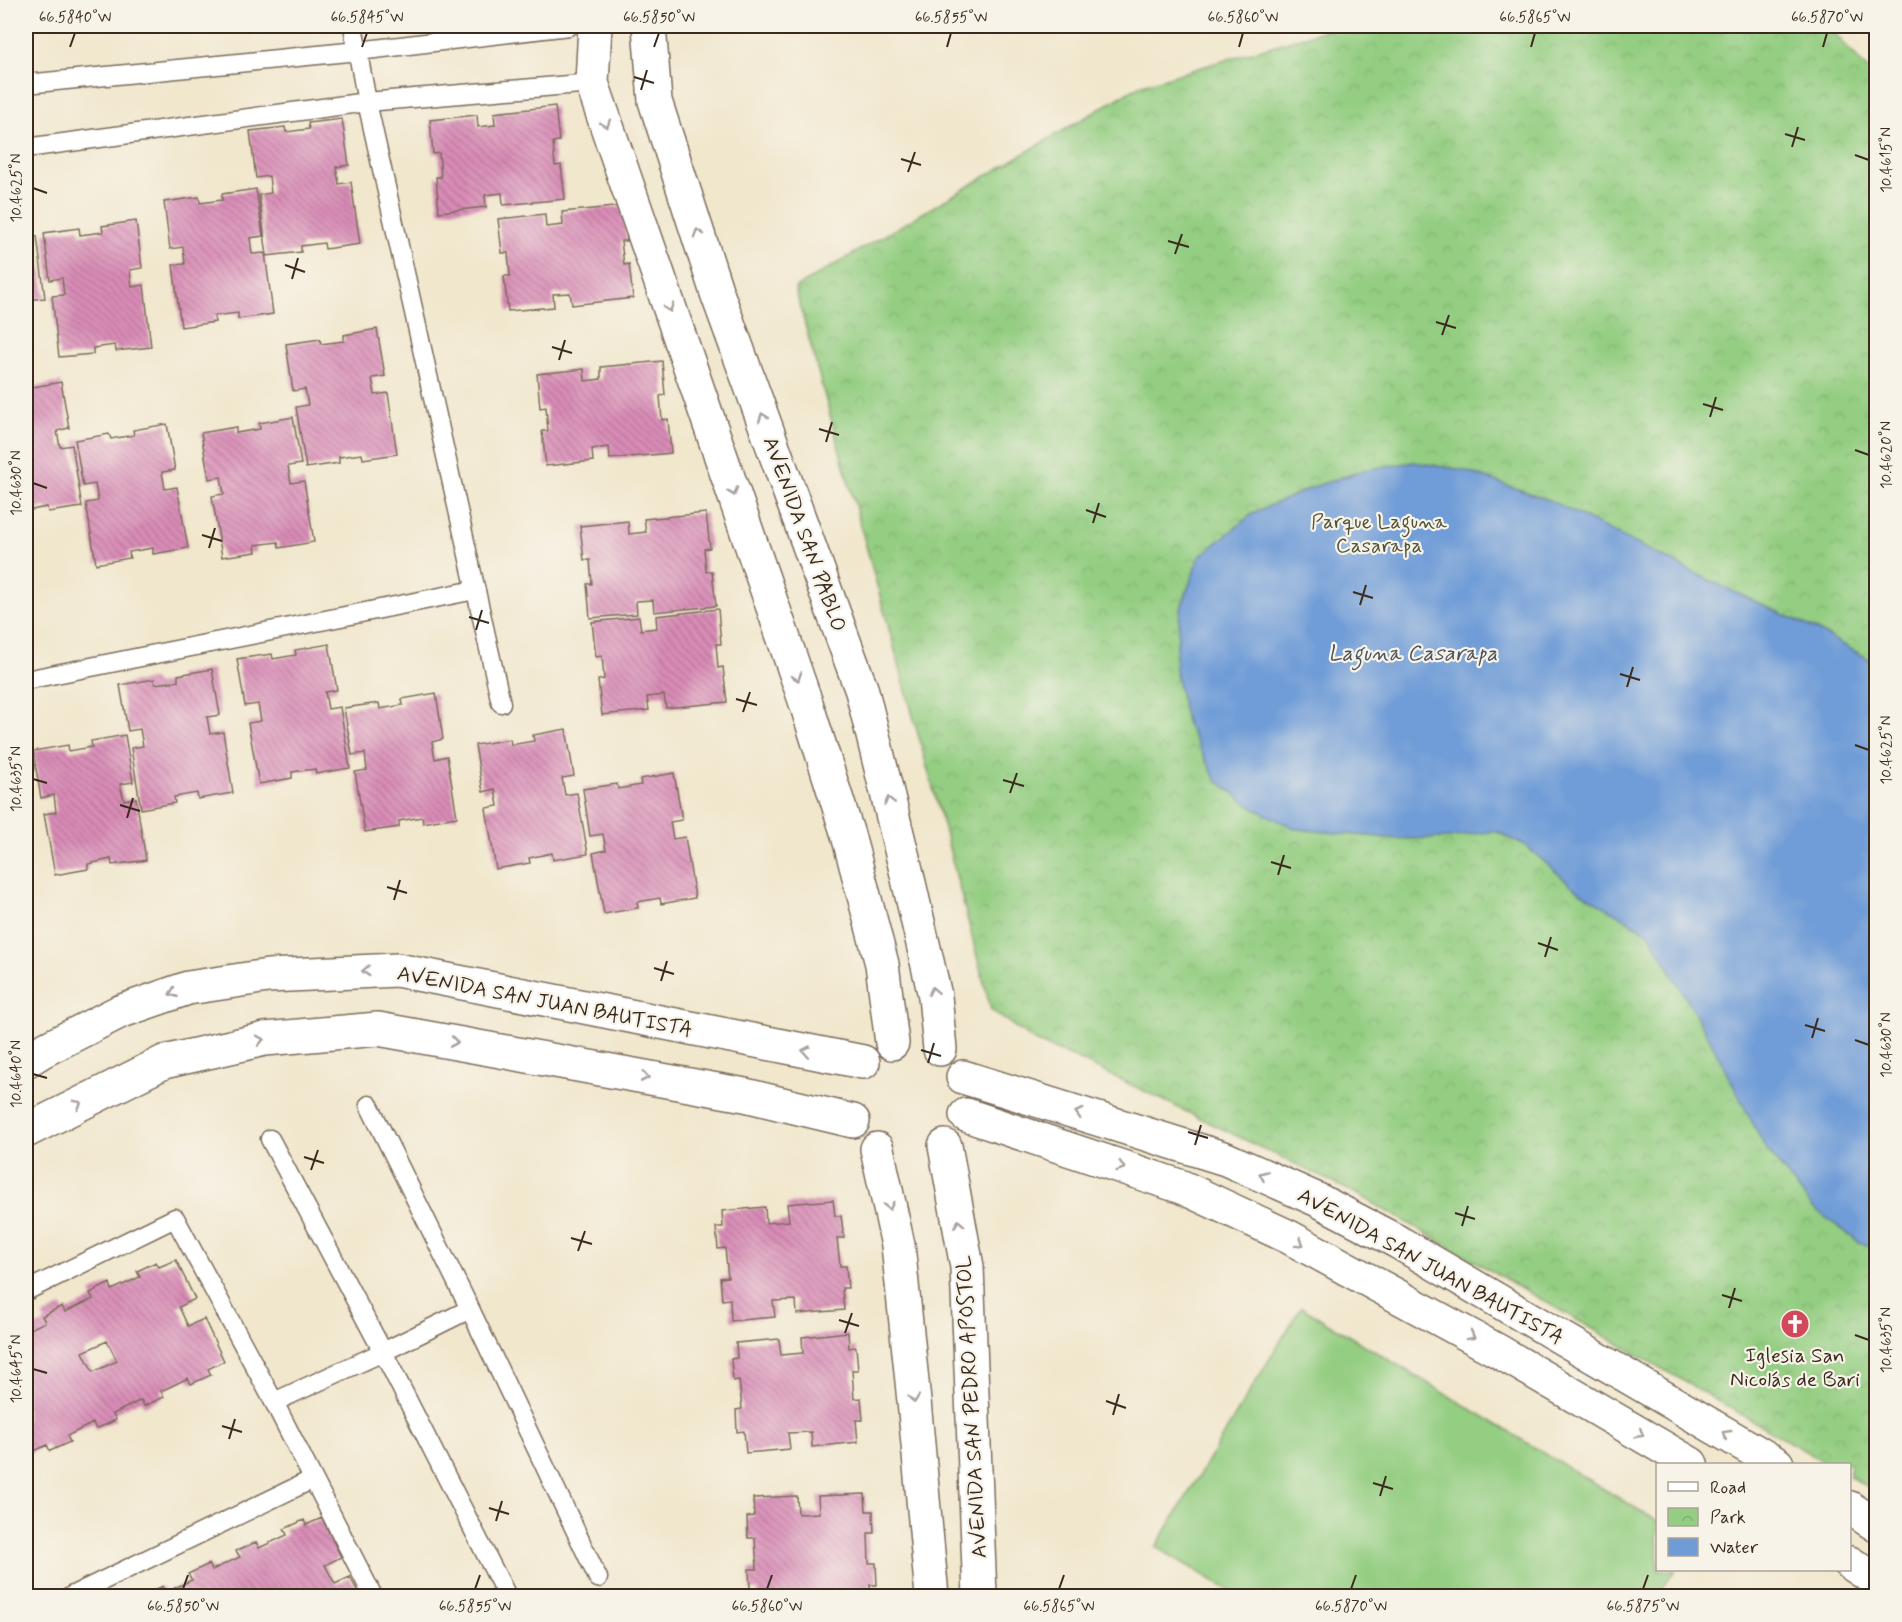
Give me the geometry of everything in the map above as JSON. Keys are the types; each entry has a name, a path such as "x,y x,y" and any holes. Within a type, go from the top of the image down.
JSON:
{"street":[{"path":"595,26 592,83 806,703 848,835 882,964 892,1043"},
{"name":"AVENIDA SAN PABLO","path":"649,26 655,101 717,293 862,691 935,996 940,1049"},
{"name":"AVENIDA SAN JUAN BAUTISTA","path":"26,1061 119,1012 188,988 268,976 397,970 863,1062"},
{"path":"26,1131 164,1062 265,1039 378,1029 745,1095 853,1121"},
{"path":"909,1040 940,1049 954,1062 963,1077 968,1096 966,1115 958,1132 925,1154 893,1156 877,1149 863,1137 853,1121 850,1090 854,1075 863,1062 876,1050 892,1043 909,1040"},
{"name":"AVENIDA SAN JUAN BAUTISTA","path":"963,1077 1226,1159 1318,1200 1398,1242 1775,1463"},
{"name":"AVENIDA SAN JUAN BAUTISTA","path":"966,1115 1182,1187 1289,1237 1498,1351 1689,1463"},
{"path":"877,1149 898,1245 932,1596"},
{"name":"AVENIDA SAN PEDRO APOSTOL","path":"925,1154 966,1268 980,1596"},
{"path":"1851,1509 1876,1525"},
{"path":"1851,1564 1876,1580"}],"lane":[{"path":"353,26 367,102 501,703"},
{"path":"26,84 358,51 570,26"},
{"path":"26,147 367,102 592,83"},
{"path":"26,680 475,590"},
{"path":"369,1106 470,1309 598,1578"},
{"path":"270,1139 383,1352 507,1596"},
{"path":"26,1291 175,1218 274,1402 373,1596"},
{"path":"274,1402 470,1309"},
{"path":"71,1596 313,1479"}],"green space":[{"name":"Parque Laguna Casarapa","path":"1339,26 1828,26 1876,79 1876,1492 1851,1478 1851,1463 1826,1463 1359,1195 1082,1061 1035,1041 991,1010 942,821 795,288 1139,86"},
{"path":"1301,1307 1656,1520 1656,1571 1674,1571 1658,1596 1239,1596 1156,1547"}],"water":[{"name":"Laguna Casarapa","path":"1414,462 1463,470 1549,500 1713,582 1813,628 1876,663 1876,1248 1859,1242 1813,1208 1765,1147 1710,1040 1649,933 1578,891 1526,846 1495,831 1449,838 1398,839 1296,829 1253,808 1216,780 1186,722 1175,669 1180,611 1199,557 1255,512 1316,486 1364,470"}],"building":[{"path":"555,106 559,141 553,142 555,166 561,165 565,199 503,205 502,193 485,195 486,207 439,212 436,177 441,177 439,153 433,154 430,120 477,115 478,127 495,125 494,113"},
{"path":"342,119 349,165 336,167 339,184 351,182 360,244 325,249 324,243 301,246 301,252 267,256 259,195 271,193 269,176 256,178 250,131 285,127 286,132 309,129 308,123"},
{"path":"26,173 29,173 35,219 26,220"},
{"path":"256,189 263,236 250,238 252,254 265,253 273,314 238,319 238,313 214,316 215,322 181,327 173,265 185,264 183,247 170,249 164,202 199,197 200,203 222,200 222,194"},
{"path":"624,206 627,241 621,241 624,265 629,264 633,298 572,305 570,293 553,294 554,307 508,311 504,276 510,276 508,253 502,253 498,219 545,214 546,227 563,225 562,212"},
{"path":"136,221 142,268 130,270 132,287 144,285 151,347 116,351 115,345 93,348 93,354 59,357 52,296 64,295 62,278 50,280 44,233 79,228 80,235 103,232 102,226"},
{"path":"37,236 45,298 26,300 26,238"},
{"path":"377,329 385,376 372,378 375,395 388,393 397,454 363,459 362,454 339,457 339,463 306,468 296,407 308,405 305,389 293,391 286,344 320,339 321,344 344,341 344,335"},
{"path":"662,361 665,395 660,396 662,420 668,419 671,453 610,459 609,447 592,449 593,461 546,466 542,431 548,431 546,407 540,408 537,374 584,369 585,381 601,379 601,367"},
{"path":"61,382 69,428 57,431 60,447 72,445 82,507 48,512 47,507 26,511 27,388"},
{"path":"293,417 301,464 288,466 291,483 304,481 314,542 279,548 278,542 255,545 256,552 222,557 212,496 224,494 221,477 209,479 201,433 236,427 236,433 260,429 259,423"},
{"path":"167,424 175,470 162,472 165,489 177,487 188,548 153,554 153,548 129,552 130,558 96,564 86,503 98,501 95,484 83,486 75,440 109,434 111,439 134,435 133,430"},
{"path":"706,513 710,548 704,549 706,572 712,571 716,606 654,612 653,600 636,601 637,614 590,618 587,584 592,584 590,560 584,560 580,526 628,521 629,534 646,532 644,519"},
{"path":"718,609 721,644 716,644 718,668 723,667 727,702 666,708 664,695 647,697 649,710 602,715 598,680 604,679 602,656 596,657 592,622 639,617 641,630 657,628 656,616"},
{"path":"329,644 337,690 325,692 328,709 340,707 350,768 316,774 315,769 292,772 292,778 259,784 248,723 261,721 258,704 245,706 237,659 272,654 273,659 296,655 295,650"},
{"path":"212,669 220,715 207,717 210,734 223,732 233,793 198,799 197,793 174,797 175,803 141,809 131,748 143,746 140,729 128,731 120,685 154,679 155,684 178,681 178,675"},
{"path":"436,693 443,739 432,742 435,759 447,756 457,817 423,823 422,817 399,821 399,827 365,832 355,772 367,770 365,753 352,755 344,708 379,703 380,709 403,705 402,699"},
{"path":"566,729 574,776 562,778 565,795 577,793 588,854 553,860 552,853 529,858 530,863 496,869 486,808 498,806 495,789 483,792 475,745 510,739 511,745 534,741 533,735"},
{"path":"125,735 133,782 120,784 124,800 136,798 146,860 112,865 111,859 88,864 88,869 55,875 44,814 56,812 54,795 41,798 33,751 68,745 69,751 92,747 91,741"},
{"path":"674,773 682,820 670,822 673,839 685,837 695,898 661,904 660,898 637,902 638,908 604,914 593,853 606,850 603,834 590,836 583,789 617,784 618,789 641,785 640,779"},
{"path":"833,1200 835,1216 841,1216 844,1238 837,1238 840,1266 846,1266 848,1288 842,1288 844,1310 797,1314 796,1300 773,1301 775,1317 731,1321 730,1299 722,1300 720,1278 728,1277 725,1248 718,1249 716,1227 723,1227 722,1211 765,1207 766,1223 789,1221 787,1204"},
{"path":"176,1260 195,1299 179,1307 188,1326 204,1319 224,1361 208,1369 211,1375 191,1384 188,1378 161,1391 164,1397 144,1406 141,1400 113,1414 116,1420 96,1429 93,1423 67,1436 70,1442 50,1451 47,1445 28,1454 26,1450 26,1331 45,1322 42,1316 62,1306 65,1312 93,1299 90,1293 110,1283 112,1290 140,1277 137,1271 156,1262 159,1267","holes":["107,1341 117,1361 93,1372 83,1352"]},
{"path":"848,1332 849,1348 856,1347 858,1370 852,1370 854,1399 861,1398 863,1420 856,1420 858,1442 812,1447 811,1432 788,1433 790,1449 746,1453 744,1431 737,1432 736,1410 742,1409 739,1380 733,1381 731,1359 737,1358 736,1343 779,1339 781,1355 803,1353 802,1337"},
{"path":"865,1494 866,1511 873,1511 874,1533 868,1533 869,1563 876,1563 877,1585 870,1585 871,1596 824,1596 824,1592 802,1593 802,1596 758,1596 758,1590 750,1590 749,1569 757,1569 755,1538 748,1538 747,1517 754,1516 753,1498 797,1496 798,1514 819,1513 818,1496"},
{"path":"322,1518 341,1557 325,1565 335,1584 350,1577 360,1596 141,1596 163,1586 166,1592 192,1580 188,1574 209,1564 212,1570 240,1557 236,1551 256,1542 259,1548 287,1535 284,1529 304,1520 306,1525"}],"place":[{"name":"Iglesia San Nicolás de Bari","path":"1795,1324"}]}
